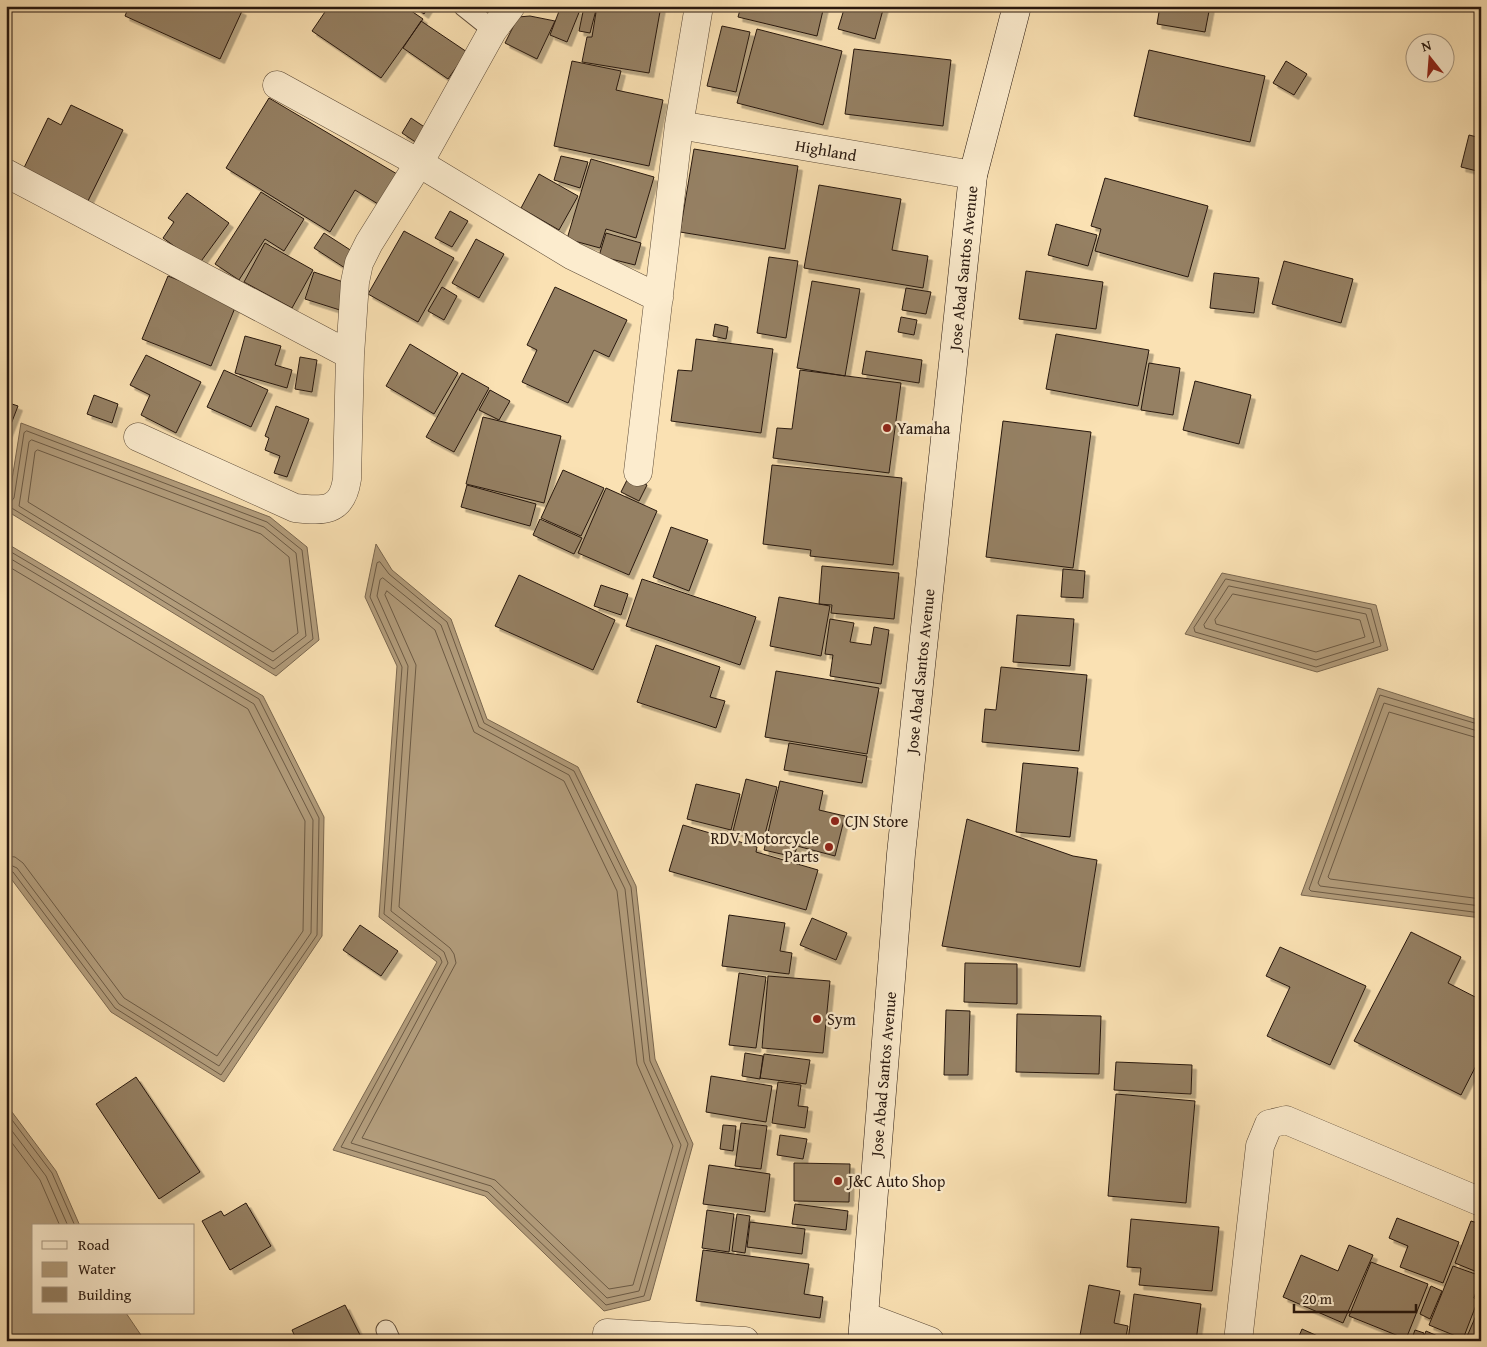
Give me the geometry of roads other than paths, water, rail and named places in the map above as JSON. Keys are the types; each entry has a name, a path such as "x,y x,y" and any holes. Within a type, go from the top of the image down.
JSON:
{"street":[{"path":"138,437 295,508 328,509 339,502 345,494 346,486 350,355 355,282 359,263 369,243 419,163 493,30 510,6"},
{"path":"638,472 679,124 699,6"},
{"name":"Jose Abad Santos Avenue","path":"863,1328 901,854 973,175 1017,6"},
{"path":"277,84 419,163 573,256 659,298"},
{"name":"Highland","path":"679,124 973,175"},
{"path":"6,173 350,355"},
{"path":"1238,1341 1260,1146 1269,1124 1286,1120 1481,1202"},
{"path":"863,1328 930,1341"},
{"path":"607,1333 745,1341"}],"lane":[{"path":"464,6 493,30"}],"water":[{"path":"21,423 270,517 307,547 319,640 276,676 7,511"},
{"path":"6,543 263,696 324,817 322,936 224,1082 111,1012 6,872"},
{"path":"376,544 392,570 451,619 487,719 578,767 636,886 655,1059 693,1144 650,1300 604,1311 485,1196 333,1150 437,962 379,917 397,666 365,597"},
{"path":"1222,573 1376,605 1388,650 1317,672 1185,634"},
{"path":"1378,688 1481,721 1481,918 1301,895"},
{"path":"6,1104 56,1171 79,1224 32,1224 32,1314 127,1314 145,1341 6,1341"}],"place":[{"name":"Yamaha","path":"887,428"},
{"name":"CJN Store","path":"835,821"},
{"name":"RDV Motorcycle Parts","path":"829,847"},
{"name":"Sym","path":"817,1019"},
{"name":"J&C Auto Shop","path":"838,1181"}]}
